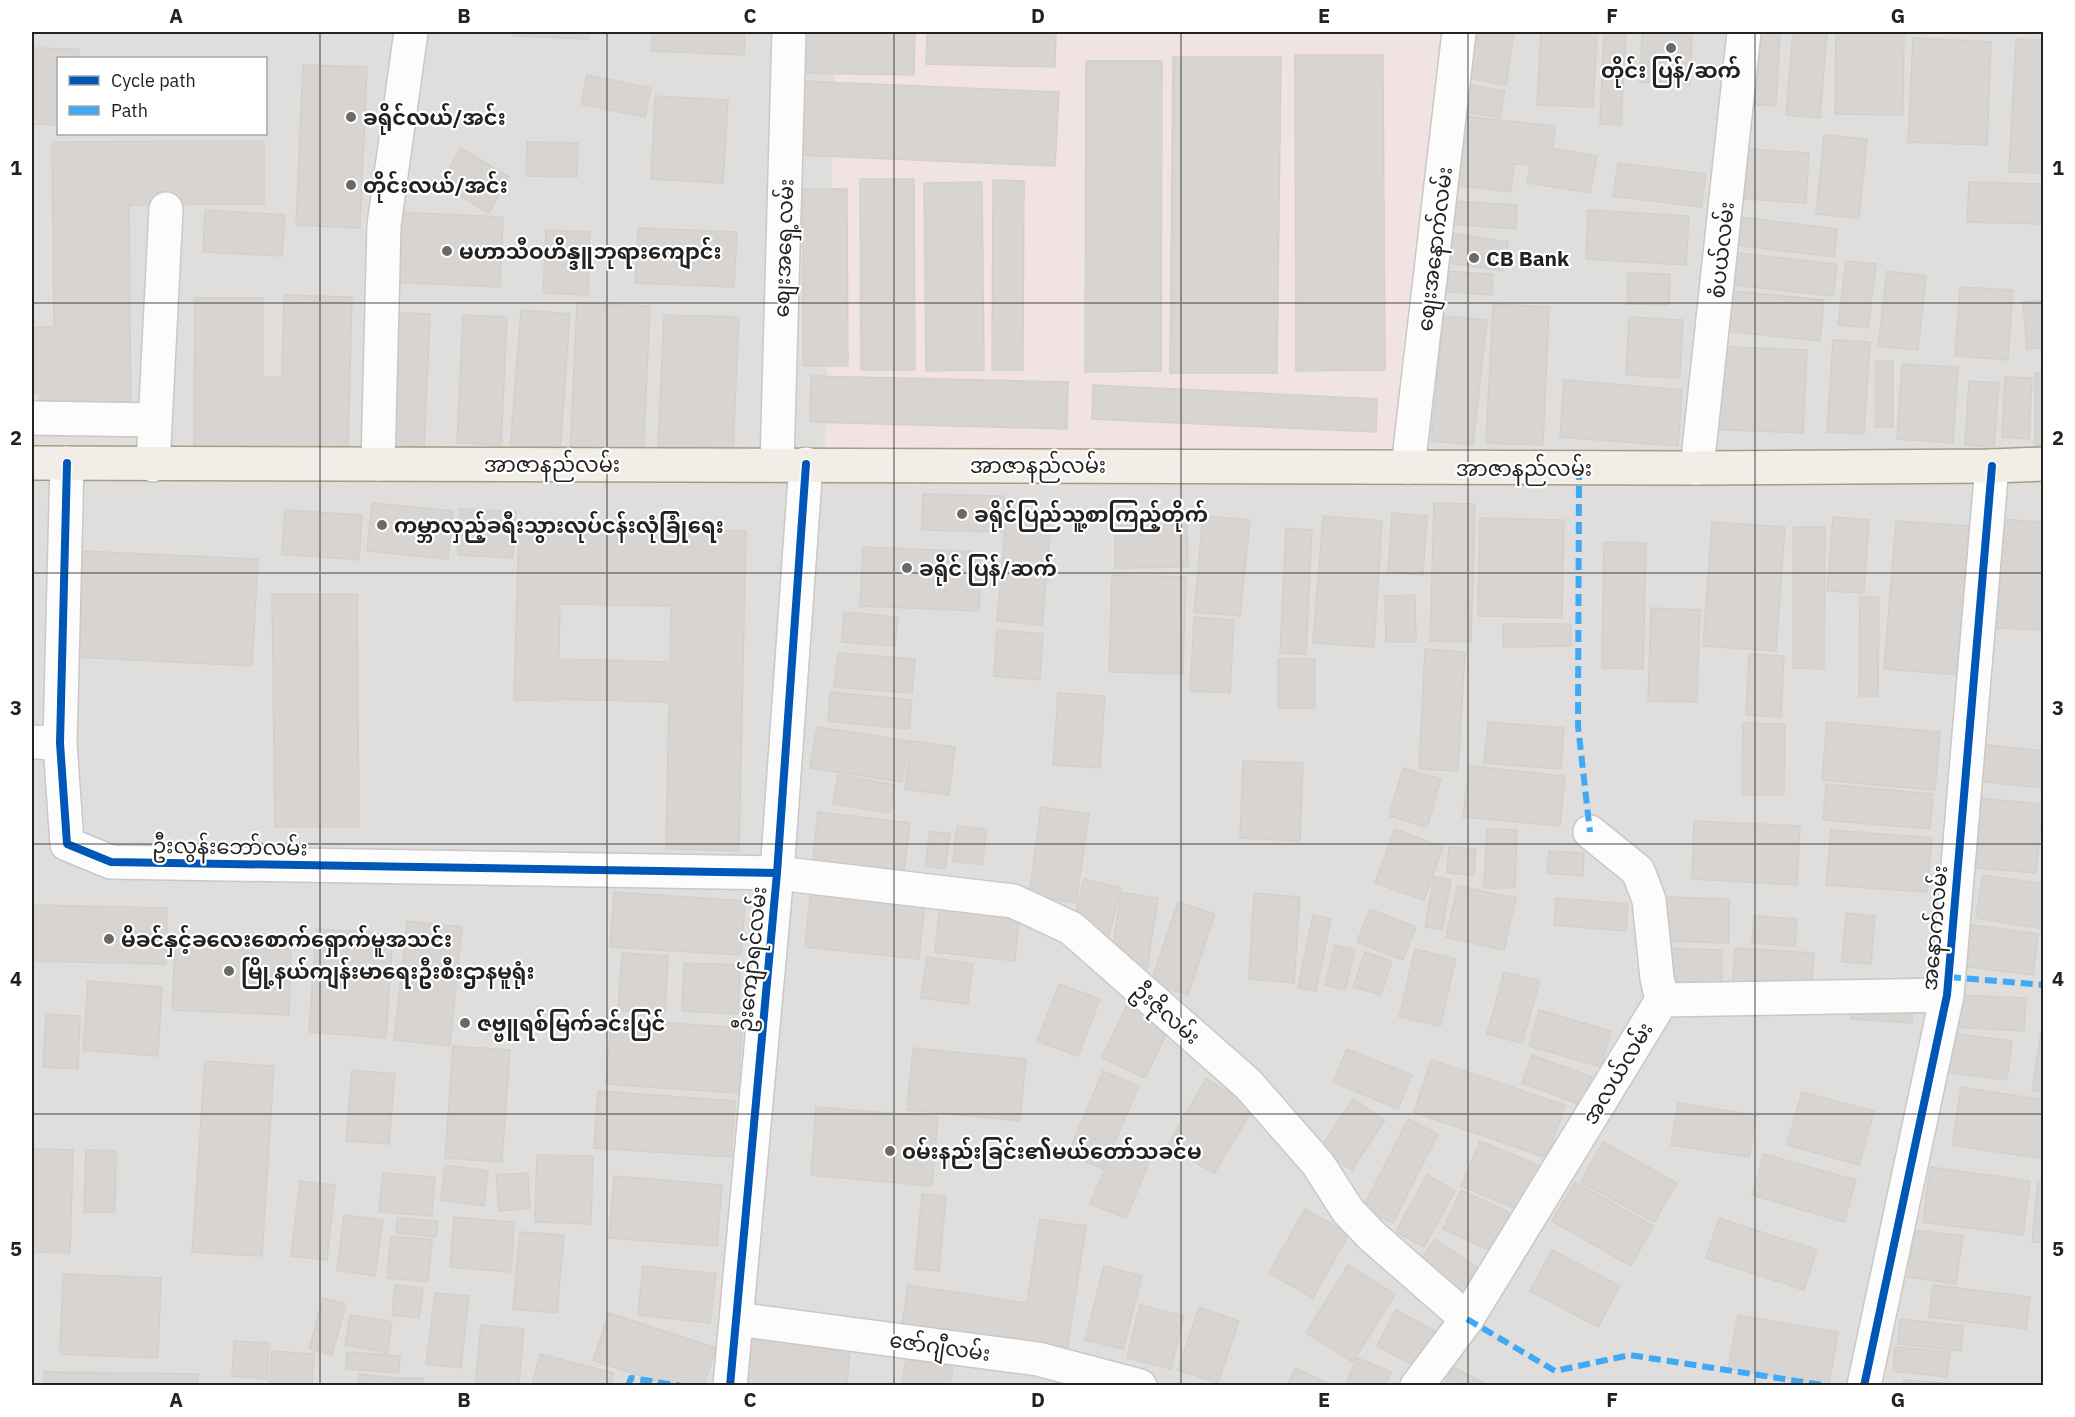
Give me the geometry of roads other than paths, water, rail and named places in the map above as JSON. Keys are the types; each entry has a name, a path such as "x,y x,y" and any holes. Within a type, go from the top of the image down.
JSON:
{"main road":[{"name":"အာဇာနည်လမ်း","path":"32,463 1697,468 2043,464"}],"street":[{"path":"378,464 384,225 411,32"},
{"name":"စျေးအရှေ့လမ်း","path":"789,32 791,464"},
{"name":"စျေးအနောက်လမ်း","path":"1408,467 1460,32"},
{"name":"စံပယ်လမ်း","path":"1697,468 1744,32"},
{"path":"153,465 166,209"},
{"path":"32,418 154,420"},
{"name":"ဦးလွန်းဘော်လမ်း","path":"67,463 46,742 67,844 111,862 777,873"},
{"name":"ဦးကျော်ရင်လမ်း","path":"730,1386 777,873 791,464"},
{"name":"အနောက်လမ်း","path":"1864,1386 1947,995 1992,466"},
{"path":"1590,832 1638,871 1649,900 1657,978 1662,1000"},
{"name":"ဦးဇိုလမ်း","path":"777,873 1013,901 1071,928 1248,1084 1318,1164 1348,1211 1373,1237 1467,1319"},
{"name":"အလယ်လမ်း","path":"1417,1386 1467,1319 1662,1000 1947,995"},
{"name":"ဇော်ဂျီလမ်း","path":"737,1319 1038,1359 1140,1386"}],"place":[{"name":"တိုင်း ပြန်/ဆက်","path":"1671,48"},
{"name":"ခရိုင်လယ်/အင်း","path":"351,117"},
{"name":"တိုင်းလယ်/အင်း","path":"351,185"},
{"name":"မဟာသီဝဟိန္ဒူဘုရားကျောင်း","path":"447,251"},
{"name":"CB Bank","path":"1474,258"},
{"name":"ခရိုင်ပြည်သူ့စာကြည့်တိုက်","path":"962,514"},
{"name":"ကမ္ဘာလှည့်ခရီးသွားလုပ်ငန်းလုံခြုံရေး","path":"382,525"},
{"name":"ခရိုင် ပြန်/ဆက်","path":"907,568"},
{"name":"မိခင်နှင့်ခလေးစောက်ရှောက်မူအသင်း","path":"109,939"},
{"name":"မြို့နယ်ကျန်းမာရေးဦးစီးဌာနမူရုံး","path":"229,971"},
{"name":"ဇဗ္ဗူရစ်မြက်ခင်းပြင်","path":"465,1023"},
{"name":"၀မ်းနည်းခြင်း၏မယ်တော်သခင်မ","path":"890,1151"}]}
